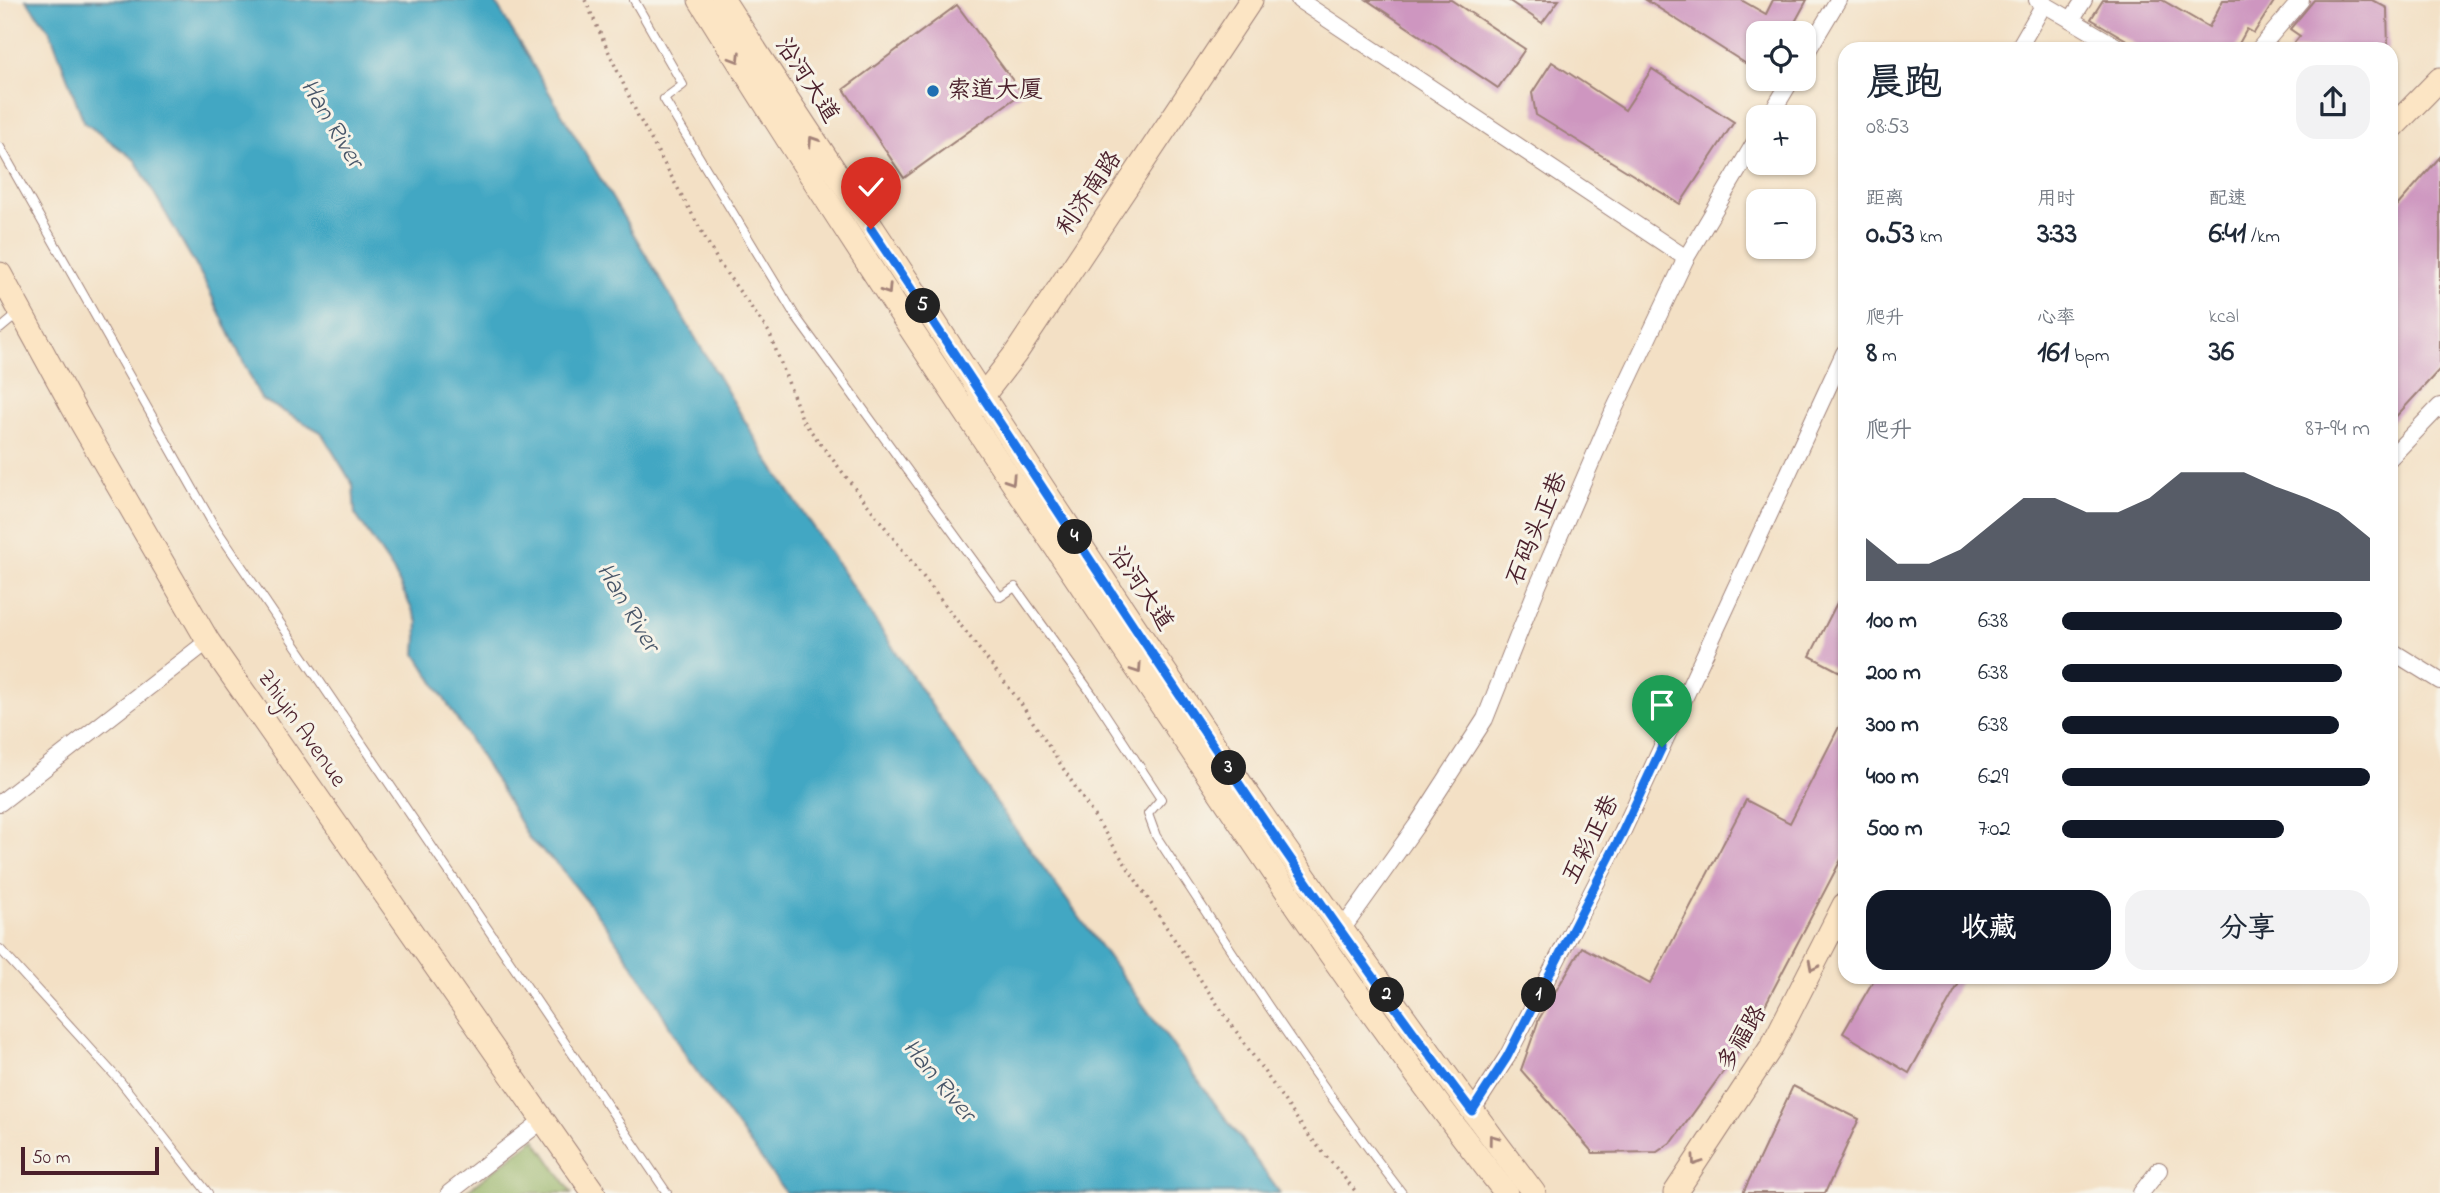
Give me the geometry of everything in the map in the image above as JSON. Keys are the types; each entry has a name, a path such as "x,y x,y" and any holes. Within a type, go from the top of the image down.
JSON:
{"main road":[{"name":"沿河大道","path":"700,0 806,167 1184,702 1341,931 1534,1193"},
{"name":"沿河大道","path":"723,0 827,162 976,405 1331,957 1438,1107 1506,1193"},
{"name":"利济南路","path":"976,405 1016,353 1251,0"},
{"path":"2398,122 2440,79"},
{"name":"Zhiyin Avenue","path":"0,274 147,539 208,641 594,1193"},
{"name":"多福路","path":"1675,1193 1772,1046 1838,917"}],"street":[{"path":"1299,0 1686,258"},
{"path":"1816,37 1838,0"},
{"path":"2071,20 2084,0"},
{"path":"2265,42 2301,0"},
{"path":"2021,42 2040,2 2109,42"},
{"name":"石码头正巷","path":"1341,931 1416,825 1485,719 1537,588 1613,412 1686,258 1746,157"},
{"name":"五彩正巷","path":"1472,1111 1507,1057 1622,833 1838,366"},
{"path":"2398,450 2440,406"},
{"path":"0,803 208,641"},
{"path":"2398,655 2440,681"},
{"path":"449,1193 542,1120"},
{"path":"2141,1193 2160,1170"}],"lane":[{"path":"634,0 683,86 664,99 796,317 1000,597 1015,587 1094,697 1161,799 1148,814 1156,836 1352,1128 1402,1193"},
{"path":"0,147 213,524 667,1193"},
{"path":"0,329 20,312"},
{"path":"0,949 120,1081 208,1193"}],"path":[{"path":"586,0 638,116 700,229 719,263 769,332 803,421 1020,702 1204,985 1306,1132 1357,1193"}],"green space":[{"path":"535,1139 572,1193 464,1193"}],"water":[{"name":"Han River","path":"26,0 494,0 770,463 1002,811 1280,1193 786,1193 689,1061 648,988 605,924 559,866 530,840 416,654 418,622 393,570 355,514 353,485 321,432 261,399 203,278 135,160 84,122 50,31"}],"building":[{"path":"1367,0 1451,0 1525,49 1498,88"},
{"path":"1508,0 1559,0 1542,23"},
{"path":"1646,0 1741,0 1766,14 1773,0 1807,0 1796,21 1746,21 1746,64"},
{"path":"2103,0 2162,0 2209,27 2223,0 2275,0 2254,33 2247,29 2240,42 2130,42 2091,19"},
{"path":"2314,0 2372,0 2387,8 2388,42 2295,42 2300,36 2290,29"},
{"name":"索道大厦","path":"957,5 1022,93 904,178 844,89"},
{"path":"1552,62 1625,110 1652,69 1734,122 1680,204 1536,115 1532,93"},
{"path":"2440,157 2440,369 2398,414 2398,205"},
{"path":"1838,601 1838,671 1810,656"},
{"path":"1838,729 1838,865 1749,1036 1673,1141 1657,1152 1593,1153 1521,1070 1539,1019 1582,947 1650,984 1746,800 1790,823"},
{"path":"1871,984 1959,984 1909,1073 1843,1033"},
{"path":"1793,1086 1859,1119 1825,1193 1743,1193"}],"place":[{"name":"索道大厦","path":"933,91"}],"route":[{"path":"871,229 1184,702 1351,945 1472,1111 1507,1057 1622,833 1662,747"}]}
